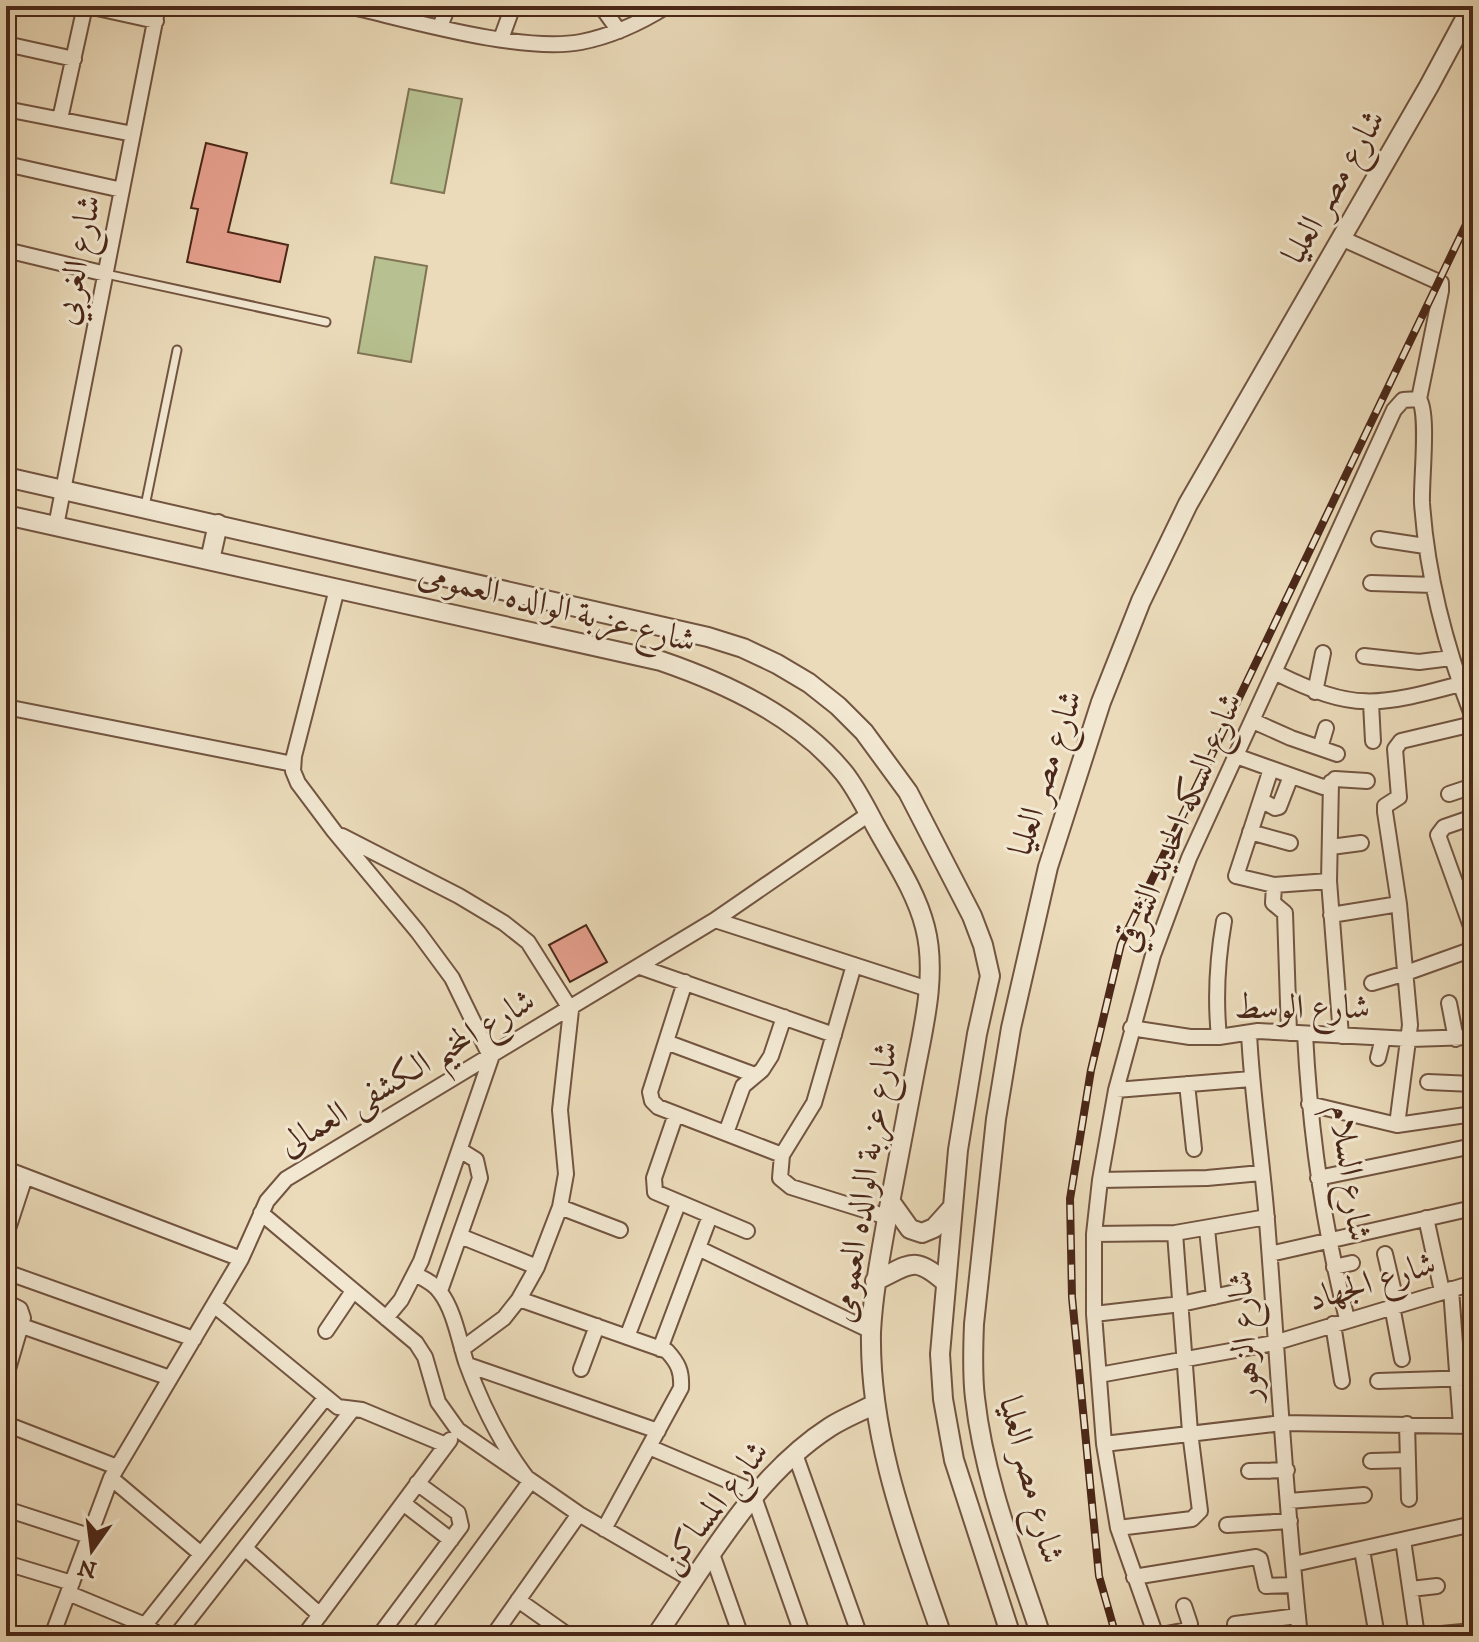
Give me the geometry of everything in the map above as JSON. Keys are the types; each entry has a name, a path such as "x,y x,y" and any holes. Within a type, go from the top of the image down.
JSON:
{"street":[{"path":"60,119 87,6 157,13"},
{"path":"348,6 501,39 561,44 581,42 619,31 667,6"},
{"path":"440,27 448,6"},
{"path":"501,39 513,6"},
{"path":"601,6 619,31"},
{"name":"شارع مصر العليا","path":"1041,1636 988,1468 974,1396 974,1324 996,1119 1021,983 1065,810 1101,702 1136,614 1201,480 1472,6"},
{"name":"شارع الغربي","path":"56,526 157,13"},
{"path":"6,44 74,59"},
{"path":"6,109 133,134"},
{"path":"6,164 122,190"},
{"path":"1341,238 1441,283 1419,399 1424,414 1422,498 1425,546 1451,658 1473,721 1398,743 1395,749 1399,794 1396,801 1385,806 1399,904 1410,1039 1397,1125"},
{"path":"6,250 106,274"},
{"name":"شارع السكه الحديد الشرقي","path":"1156,1636 1118,1528 1104,1444 1094,1314 1094,1234 1116,1090 1153,955 1179,881 1394,410 1403,400 1419,399"},
{"name":"شارع عزبة الوالده العمومى","path":"6,477 669,627 732,644 777,664 809,683 864,732 908,792 978,930 990,976"},
{"name":"شارع عزبة الوالده العمومى","path":"6,515 661,661 715,681 779,716 813,743 844,774 919,906 930,952 928,989 875,1281 871,1331 875,1404 893,1493 942,1636"},
{"path":"210,560 218,524"},
{"path":"1379,539 1425,546"},
{"path":"432,610 440,575"},
{"path":"1371,583 1433,585"},
{"path":"337,589 293,771 298,783 334,831 452,978 491,1058 415,1274 401,1300 386,1318"},
{"path":"661,661 669,627"},
{"path":"1315,692 1323,653"},
{"path":"1364,656 1419,662 1451,658"},
{"path":"1276,673 1315,692 1371,703 1401,700 1460,684"},
{"path":"1371,703 1373,741"},
{"path":"6,707 293,764"},
{"path":"1253,721 1337,754"},
{"path":"1320,748 1326,728"},
{"path":"1236,756 1323,787 1335,779 1367,781"},
{"path":"1271,769 1236,876 1274,885 1329,881"},
{"path":"1261,800 1279,807 1291,776"},
{"path":"1331,782 1329,881 1341,1036"},
{"path":"1449,794 1473,786"},
{"name":"شارع المخيم الكشفى العمالى","path":"52,1636 114,1473 241,1259 275,1189 286,1179 571,1010 715,920 869,814"},
{"path":"1473,817 1438,831 1473,932"},
{"path":"334,831 504,923 528,942 571,1010 560,1110 566,1174 560,1207 537,1267 519,1299 504,1318 462,1349"},
{"path":"1250,832 1290,843"},
{"path":"1331,847 1361,843"},
{"path":"1274,885 1273,903 1284,909 1285,913 1289,1033"},
{"path":"1331,915 1399,904"},
{"path":"715,920 928,989"},
{"path":"1219,1037 1217,959 1224,921"},
{"path":"1372,983 1473,949"},
{"path":"854,965 814,1103 782,1155 779,1172 785,1184 889,1209 910,1229 922,1233 934,1228 951,1209"},
{"path":"640,967 834,1035"},
{"path":"990,976 1021,983"},
{"name":"شارع مصر العليا","path":"990,976 966,1092 951,1209 940,1354 943,1399 954,1460 1011,1636"},
{"path":"685,982 650,1092 652,1101 658,1107 782,1155"},
{"path":"1449,1003 1456,1039"},
{"path":"726,1133 739,1093 771,1056 784,1017"},
{"name":"شارع الوسط","path":"1131,1028 1190,1037 1219,1037 1258,1031 1410,1039 1473,1037"},
{"name":"شارع الزهور","path":"1249,1033 1251,1079 1267,1217 1274,1343 1300,1636"},
{"name":"شارع السلام","path":"1305,1034 1309,1104 1340,1322 1342,1381"},
{"path":"1378,1058 1383,1038"},
{"path":"666,1042 755,1075"},
{"path":"1116,1090 1251,1079"},
{"path":"1428,1082 1473,1084"},
{"path":"1187,1084 1194,1149"},
{"path":"1309,1104 1397,1125 1473,1114"},
{"path":"676,1114 653,1186 660,1197 747,1231"},
{"path":"1318,1178 1473,1146"},
{"path":"440,1291 480,1178 476,1160 460,1150"},
{"path":"6,1169 241,1259"},
{"path":"1100,1180 1207,1178 1261,1173"},
{"path":"6,1235 25,1177"},
{"path":"627,1337 678,1204"},
{"path":"560,1207 620,1230"},
{"path":"1270,1254 1473,1208"},
{"path":"261,1213 416,1343 425,1357 438,1402 458,1430 579,1514 694,1581"},
{"path":"660,1349 710,1216"},
{"path":"1094,1234 1175,1233 1267,1217"},
{"path":"1104,1444 1282,1423 1467,1426 1466,1379 1426,1218"},
{"path":"1207,1229 1214,1297"},
{"path":"1118,1528 1196,1517 1200,1511 1190,1432 1175,1233"},
{"path":"460,1236 537,1267"},
{"path":"698,1248 871,1331"},
{"path":"1385,1254 1402,1359"},
{"path":"1334,1267 1352,1263"},
{"path":"875,1281 916,1264 927,1267 945,1282"},
{"path":"6,1272 194,1339"},
{"path":"415,1274 440,1291 494,1430 530,1482"},
{"name":"شارع الجهاد","path":"1099,1375 1274,1343 1473,1283"},
{"path":"1094,1314 1181,1304 1245,1290"},
{"path":"326,1331 353,1291"},
{"path":"519,1299 667,1351 677,1361 682,1374 681,1388 604,1529"},
{"path":"6,1302 20,1309 23,1318 6,1376"},
{"path":"214,1305 338,1407 362,1410 446,1445"},
{"path":"22,1326 170,1378"},
{"path":"581,1369 597,1326"},
{"path":"468,1365 658,1431"},
{"path":"1378,1381 1466,1379"},
{"path":"943,1399 974,1396"},
{"path":"145,1625 326,1397"},
{"name":"شارع المساكن","path":"664,1632 712,1554 756,1495 795,1454 830,1427 875,1404"},
{"path":"176,1636 353,1409"},
{"path":"6,1424 114,1473 201,1554"},
{"path":"1407,1424 1409,1499"},
{"path":"304,1636 458,1430"},
{"path":"649,1447 756,1495 803,1636"},
{"path":"795,1454 860,1636"},
{"path":"1177,1458 1193,1456"},
{"path":"1371,1461 1408,1460"},
{"path":"1249,1471 1287,1470"},
{"path":"417,1636 530,1482"},
{"path":"379,1636 462,1522 458,1513 417,1483"},
{"path":"1289,1501 1364,1495"},
{"path":"403,1503 481,1548"},
{"path":"6,1509 89,1536"},
{"path":"493,1636 579,1514"},
{"path":"1227,1525 1290,1521"},
{"path":"1294,1564 1423,1535 1457,1536 1473,1524"},
{"path":"1423,1535 1426,1551"},
{"path":"1403,1540 1418,1636 1473,1631"},
{"path":"245,1548 320,1615"},
{"path":"1362,1550 1377,1636"},
{"path":"712,1554 741,1636"},
{"path":"1134,1577 1258,1557 1266,1586 1295,1585"},
{"path":"6,1563 70,1588 145,1625 160,1636"},
{"path":"1411,1589 1437,1586"},
{"path":"518,1600 569,1636"},
{"path":"1156,1636 1187,1630 1190,1624 1184,1606"},
{"path":"1235,1624 1298,1616"}],"lane":[{"path":"106,274 326,322"},
{"path":"145,508 177,350"}],"green space":[{"path":"409,89 462,99 444,193 391,183"},
{"path":"375,257 427,266 411,362 358,353"}],"building":[{"path":"206,143 247,153 228,232 288,245 280,282 187,262 198,209 191,208"},
{"path":"586,925 607,962 570,982 549,945"}],"railway":[{"path":"1116,1636 1099,1576 1072,1297 1070,1199 1091,1070 1121,944 1473,210"}]}
